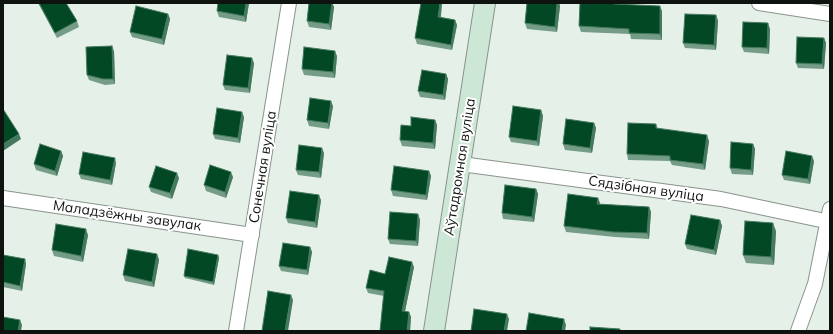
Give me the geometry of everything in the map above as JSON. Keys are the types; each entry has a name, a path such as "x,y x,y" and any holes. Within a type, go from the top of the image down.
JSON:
{"street":[{"name":"Сонечная вуліца","path":"236,331 289,3"},
{"name":"Аўтадромная вуліца","path":"434,331 485,3"},
{"path":"759,3 830,14"},
{"name":"Сядзібная вуліца","path":"461,164 721,199 829,218"},
{"name":"Маладзёжны завулак","path":"3,198 252,234"},
{"path":"798,331 815,284 829,218"}],"building":[{"path":"39,3 66,3 77,21 55,33"},
{"path":"218,3 246,3 244,16 217,11"},
{"path":"309,3 332,3 329,24 307,21"},
{"path":"421,3 440,3 438,17 455,20 451,45 415,38"},
{"path":"527,3 557,3 555,27 525,23"},
{"path":"580,3 614,3 660,6 660,34 629,33 629,29 579,26"},
{"path":"136,6 168,14 162,39 130,32"},
{"path":"685,14 716,15 714,45 683,43"},
{"path":"743,22 768,23 767,48 742,47"},
{"path":"797,37 824,38 822,64 796,63"},
{"path":"112,46 113,79 103,79 87,75 86,47"},
{"path":"304,47 335,51 333,72 302,69"},
{"path":"227,55 252,58 248,88 223,85"},
{"path":"422,70 446,74 443,95 418,91"},
{"path":"310,98 331,101 328,123 307,120"},
{"path":"513,106 541,110 537,141 509,137"},
{"path":"217,108 242,112 238,138 213,134"},
{"path":"3,109 19,134 3,144"},
{"path":"411,117 435,120 433,143 400,140 401,125 411,126"},
{"path":"566,119 594,123 590,148 563,144"},
{"path":"628,123 656,124 656,128 707,135 703,164 670,160 670,156 627,154"},
{"path":"731,142 753,144 751,170 730,168"},
{"path":"40,144 61,151 55,171 34,164"},
{"path":"299,145 322,148 319,172 296,170"},
{"path":"786,151 812,156 808,179 782,175"},
{"path":"83,152 115,158 110,180 79,174"},
{"path":"210,165 231,172 225,192 204,185"},
{"path":"156,166 177,173 170,193 149,187"},
{"path":"394,166 429,171 426,195 391,190"},
{"path":"505,185 536,189 532,217 502,213"},
{"path":"290,191 319,195 315,222 286,218"},
{"path":"568,194 598,198 597,204 649,207 647,233 613,232 564,226"},
{"path":"390,212 418,214 416,241 388,239"},
{"path":"691,215 720,220 714,250 685,244"},
{"path":"745,221 773,223 771,257 743,255"},
{"path":"56,224 86,229 81,256 52,250"},
{"path":"283,243 310,247 307,270 279,266"},
{"path":"128,249 157,254 152,282 123,275"},
{"path":"188,249 218,255 213,282 184,276"},
{"path":"3,255 25,259 20,286 3,282"},
{"path":"389,257 412,262 402,311 409,312 407,331 380,331 384,291 366,288 370,270 385,274"},
{"path":"268,291 291,295 285,331 262,331"},
{"path":"474,309 507,314 504,331 471,331"},
{"path":"529,313 564,319 562,331 526,331"},
{"path":"3,317 20,320 18,331 3,331"},
{"path":"590,327 620,329 620,331 590,331"}]}
